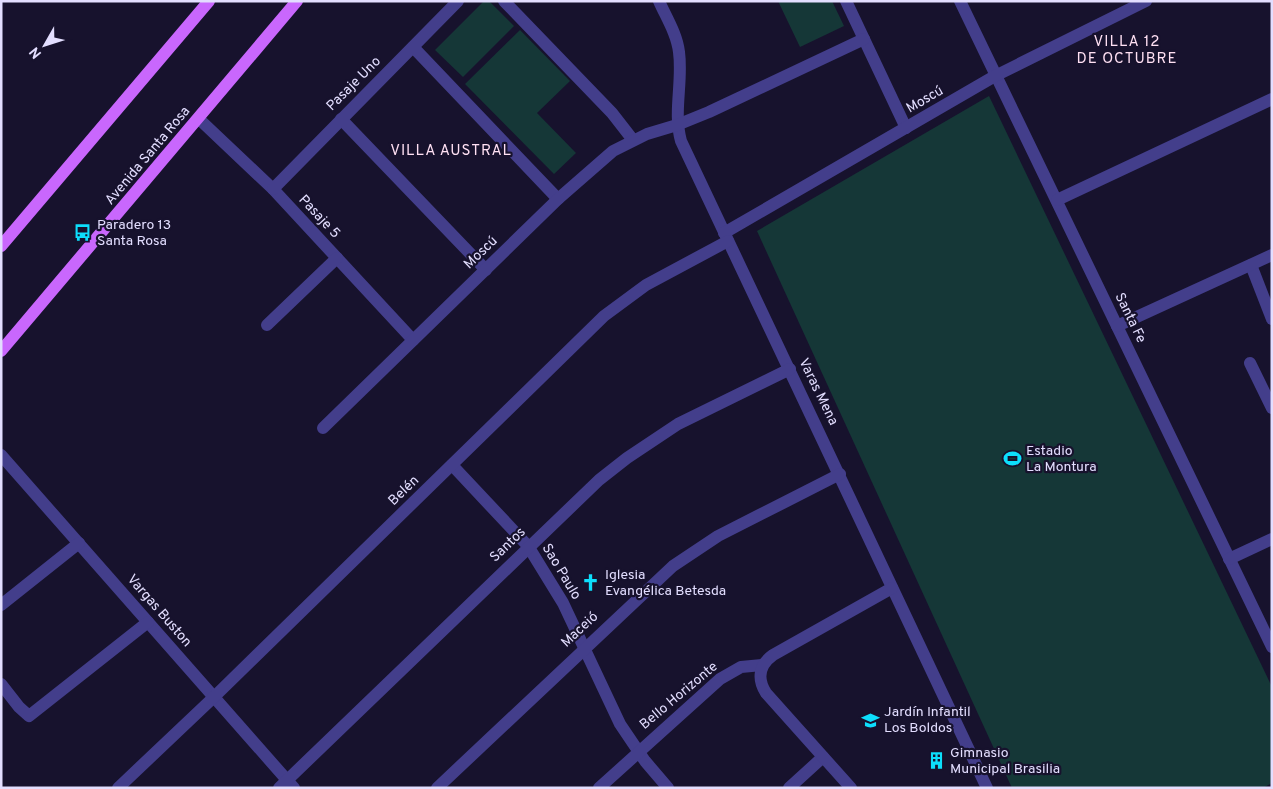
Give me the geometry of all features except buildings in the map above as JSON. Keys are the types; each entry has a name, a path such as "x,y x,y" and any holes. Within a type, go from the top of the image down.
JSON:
{"main road":[{"path":"1,246 209,1"},
{"name":"Avenida Santa Rosa","path":"1,351 297,1"}],"street":[{"name":"Pasaje Uno","path":"272,189 458,1"},
{"path":"504,1 612,113 633,140"},
{"name":"Varas Mena","path":"659,1 674,34 679,51 678,126 682,141 987,788"},
{"path":"846,1 906,128"},
{"name":"Santa Fe","path":"960,1 1272,647"},
{"name":"Moscú","path":"726,237 995,76 1127,5 1146,1"},
{"name":"Moscú","path":"323,428 600,160 633,140 678,126 864,39"},
{"path":"412,47 558,200"},
{"path":"1057,200 1272,99"},
{"name":"Pasaje 5","path":"199,119 272,189 413,340"},
{"path":"341,119 486,270"},
{"name":"Belén","path":"118,788 214,697 604,316 646,285 726,237"},
{"path":"1117,326 1272,255"},
{"path":"267,325 337,258"},
{"path":"1251,265 1272,319"},
{"path":"1250,363 1272,408"},
{"name":"Santos","path":"286,785 528,546 599,480 652,440 678,424 790,369"},
{"name":"Vargas Buston","path":"1,455 214,697 286,785"},
{"name":"Sao Paulo","path":"452,465 528,546 563,603 611,708 638,751 668,788"},
{"name":"Maceió","path":"437,788 658,579 697,549 741,523 840,474"},
{"path":"1229,559 1272,539"},
{"path":"1,605 79,543"},
{"name":"Bello Horizonte","path":"599,788 720,679 741,667 762,665 773,655 892,588"},
{"path":"1,684 19,707 29,716 148,622"},
{"path":"762,665 760,680 766,693 850,788"},
{"path":"789,788 823,757"}],"green space":[{"path":"484,1 489,1 514,26 463,77 435,50"},
{"path":"778,1 832,1 844,26 800,47"},
{"path":"520,30 570,81 537,113 576,153 554,174 465,84"},
{"name":"Estadio La Montura","path":"989,96 1272,687 1272,783 1263,788 1012,788 757,231"}],"place":[{"name":"Paradero 13 Santa Rosa","path":"83,233"},
{"name":"Estadio La Montura","path":"1012,459"},
{"name":"Iglesia Evangélica Betesda","path":"591,583"},
{"name":"Jardín Infantil Los Boldos","path":"870,720"},
{"name":"Gimnasio Municipal Brasilia","path":"936,761"}],"district":[{"name":"VILLA 12 DE OCTUBRE","path":"1127,50"},
{"name":"VILLA AUSTRAL","path":"451,151"}]}
